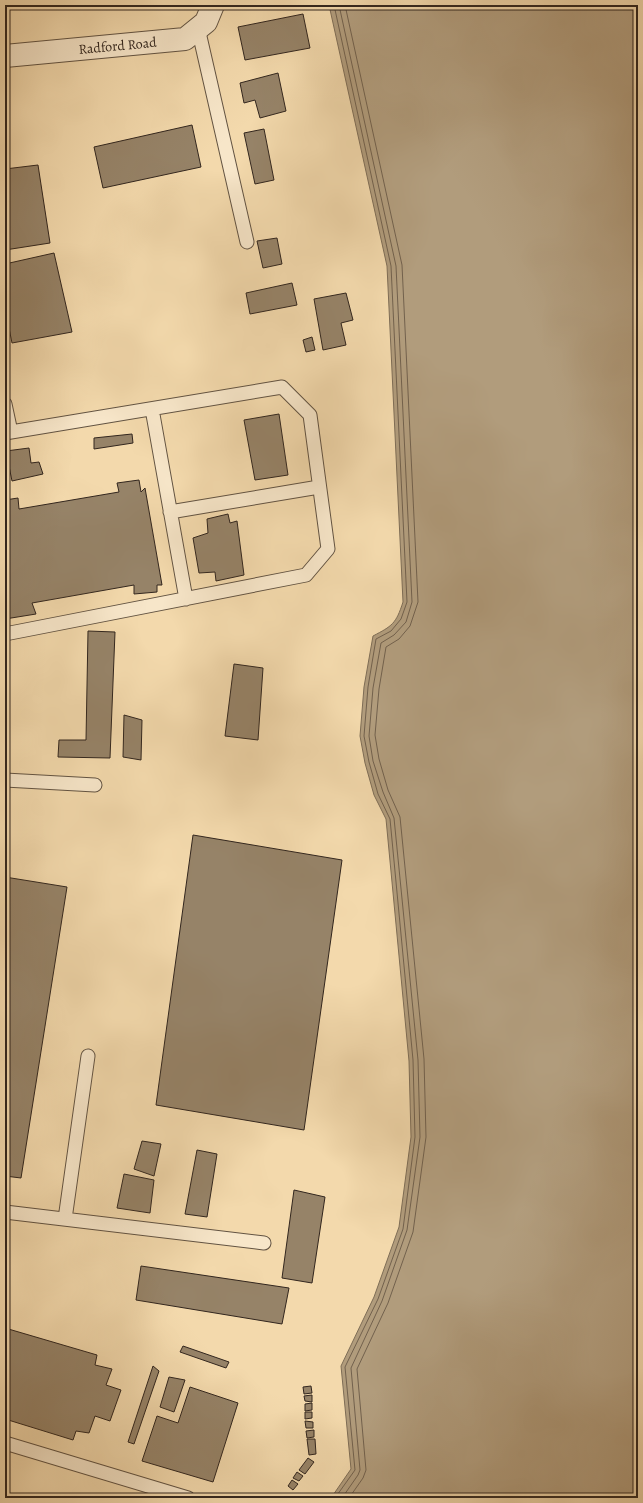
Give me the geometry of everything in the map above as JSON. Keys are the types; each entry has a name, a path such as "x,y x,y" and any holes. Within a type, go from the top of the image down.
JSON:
{"street":[{"name":"Radford Road","path":"5,56 185,39 206,22 212,5"}],"lane":[{"path":"198,28 247,242"},
{"path":"5,404 8,433 282,387 310,414 328,549 306,576 5,634"},
{"path":"152,409 186,599"},
{"path":"170,512 319,487"},
{"path":"5,780 95,785"},
{"path":"66,1219 88,1056"},
{"path":"5,1212 264,1243"},
{"path":"5,1443 188,1498"}],"water":[{"path":"329,5 638,5 638,1498 331,1498 351,1469 341,1366 374,1297 399,1227 411,1137 409,1061 386,819 374,795 365,763 360,736 364,687 373,636 385,630 392,624 398,615 403,602 387,266"}],"building":[{"path":"303,14 310,48 245,60 238,27"},
{"path":"278,73 286,111 260,118 255,100 244,103 240,83"},
{"path":"192,125 201,167 103,188 94,147"},
{"path":"264,129 274,180 255,184 244,133"},
{"path":"38,165 50,243 5,250 5,169"},
{"path":"277,238 282,264 263,268 257,241"},
{"path":"54,253 72,332 12,343 5,308 5,264"},
{"path":"292,283 297,305 250,314 246,293"},
{"path":"346,293 353,320 341,323 346,345 323,350 314,299"},
{"path":"312,337 315,350 306,352 303,340"},
{"path":"279,414 288,475 255,480 244,420"},
{"path":"132,434 133,443 94,449 94,438"},
{"path":"29,448 31,463 39,462 43,474 12,481 6,451"},
{"path":"139,480 141,492 145,488 162,585 157,585 157,592 134,594 134,585 32,603 36,614 5,619 5,500 18,498 19,509 119,492 117,483"},
{"path":"228,514 230,523 237,521 244,575 216,581 215,572 199,573 193,538 208,533 207,519"},
{"path":"88,631 115,632 110,758 58,757 59,740 86,740"},
{"path":"234,664 263,668 258,740 225,736"},
{"path":"124,715 142,720 141,760 123,757"},
{"path":"193,835 342,860 304,1130 156,1105"},
{"path":"5,877 67,887 21,1178 5,1176"},
{"path":"142,1141 161,1144 154,1176 134,1169"},
{"path":"197,1150 217,1154 207,1217 185,1214"},
{"path":"124,1174 154,1180 150,1213 117,1208"},
{"path":"294,1190 325,1197 312,1283 282,1278"},
{"path":"141,1266 289,1288 282,1324 136,1300"},
{"path":"5,1328 97,1355 95,1365 112,1369 106,1385 121,1390 110,1421 95,1416 89,1433 76,1431 73,1440 5,1419"},
{"path":"183,1346 229,1362 226,1368 180,1352"},
{"path":"153,1366 159,1371 134,1444 128,1442"},
{"path":"169,1377 185,1380 174,1412 160,1407"},
{"path":"311,1386 312,1393 304,1394 303,1387"},
{"path":"190,1387 238,1403 213,1482 142,1461 157,1416 178,1423"},
{"path":"312,1395 312,1402 305,1401 304,1396"},
{"path":"312,1403 312,1410 305,1411 305,1404"},
{"path":"305,1412 312,1412 312,1418 305,1419"},
{"path":"305,1421 313,1422 313,1428 306,1428"},
{"path":"314,1430 314,1437 307,1438 306,1431"},
{"path":"307,1439 315,1439 316,1454 309,1455"},
{"path":"308,1458 314,1462 305,1474 299,1470"},
{"path":"297,1472 303,1476 299,1481 293,1478"},
{"path":"292,1480 298,1484 293,1490 288,1486"}]}
